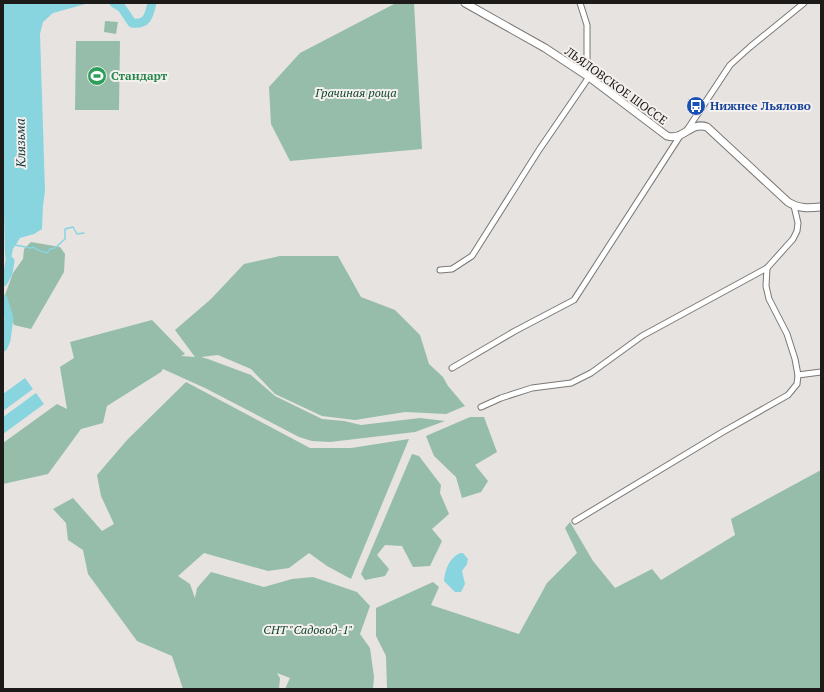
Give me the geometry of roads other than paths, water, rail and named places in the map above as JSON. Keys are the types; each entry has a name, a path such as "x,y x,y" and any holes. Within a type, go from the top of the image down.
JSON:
{"street":[{"name":"ЛЬЯЛОВСКОЕ ШОССЕ","path":"465,3 544,48 588,76 667,136 680,136"},
{"path":"440,270 452,269 472,256 588,76 587,25 580,3"},
{"path":"687,131 730,65 804,3"},
{"path":"452,368 515,331 574,300 680,136 695,126 701,124 707,126 794,206 804,208 821,207"},
{"path":"481,407 501,398 532,388 571,383 591,373 642,336 766,268 793,239 797,231 798,223 794,206"},
{"path":"574,521 721,433 788,395 796,384 798,375 795,359 787,334 769,299 766,286 766,268"},
{"path":"798,375 821,372"}],"water":[{"path":"3,3 89,3 53,13 43,22 40,34 45,191 42,229 34,234 20,238 13,249 8,273 5,254 3,177"},
{"path":"25,378 33,389 3,411 3,394"},
{"path":"36,393 44,404 3,434 3,417"},
{"path":"460,553 463,553 468,559 467,564 462,571 465,584 461,592 455,592 444,581 450,561"}],"waterway":[{"name":"Клязьма","path":"114,3 122,8 132,23 145,21 152,3"},
{"path":"15,245 31,248 33,247 47,253 50,249 55,248 65,239 65,229 73,227 77,234 84,233"},
{"name":"Клязьма","path":"3,282 8,273 10,261"},
{"name":"Клязьма","path":"3,299 9,318 6,340 3,347"}],"place":[{"name":"Стандарт","path":"97,76"},
{"name":"Нижнее Льялово","path":"696,106"}],"park label":[{"name":"Грачиная роща","path":"356,93"},
{"name":"СНТ \"Садовод-1\"","path":"308,630"}]}
